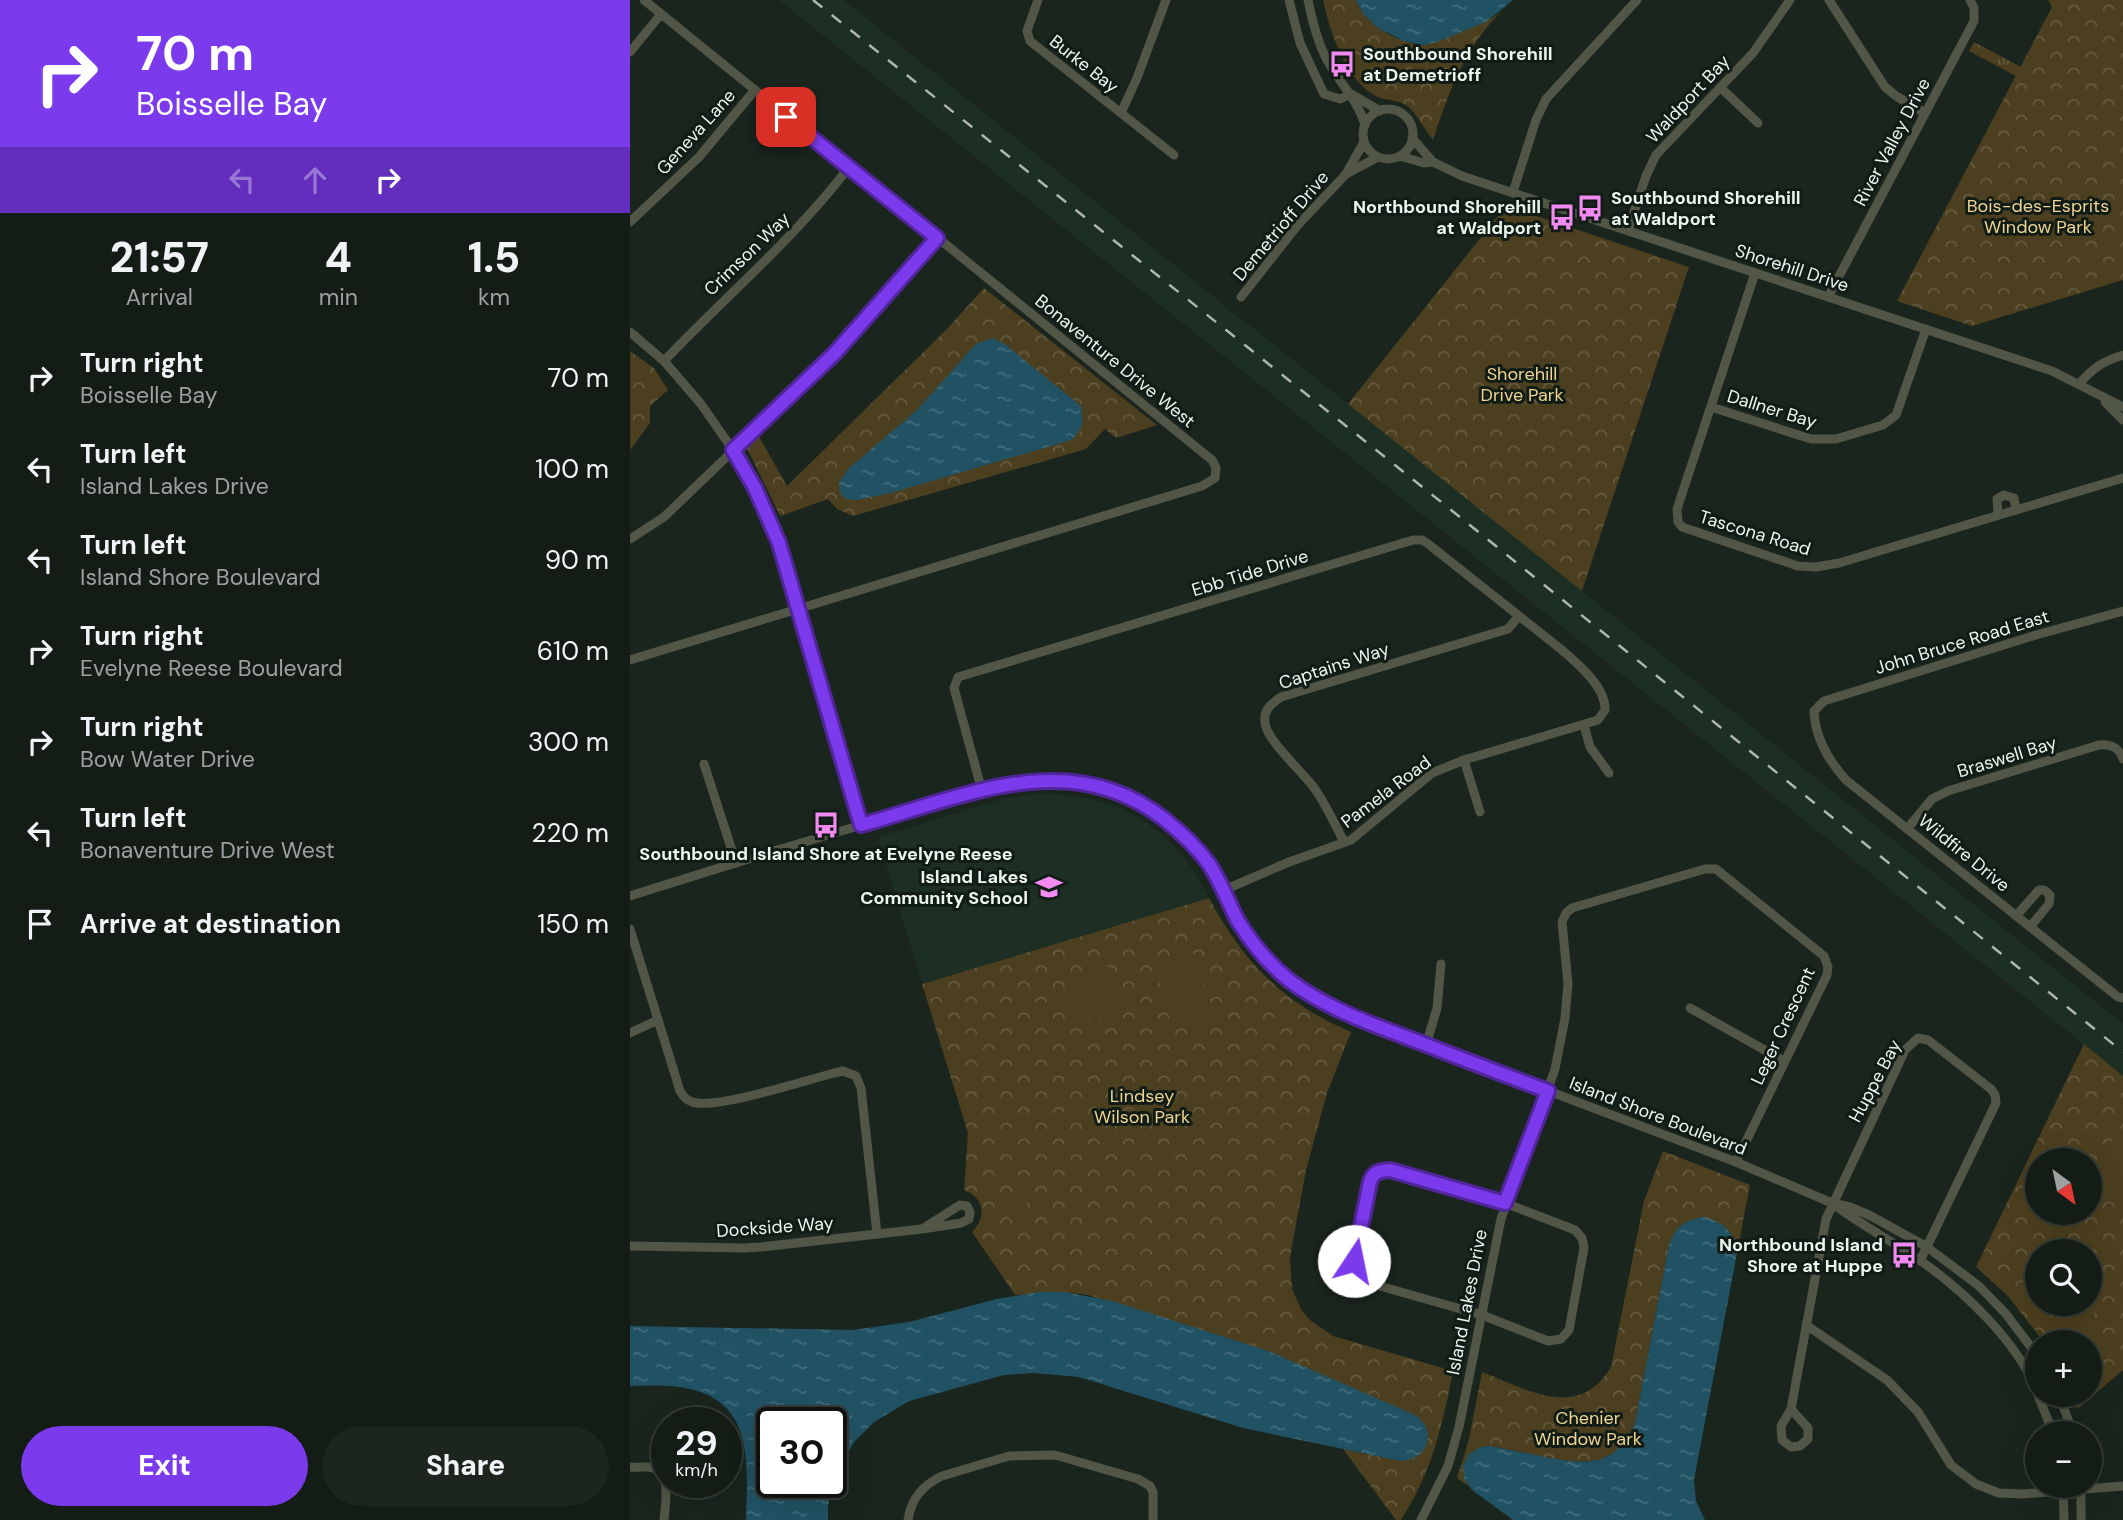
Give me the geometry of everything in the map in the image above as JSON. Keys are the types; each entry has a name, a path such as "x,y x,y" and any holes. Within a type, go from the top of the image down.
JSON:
{"street":[{"name":"Bonaventure Drive West","path":"644,0 1212,460 1216,468 1215,478 1202,486 799,608"},
{"name":"Burke Bay","path":"1038,0 1027,31 1030,41 1174,155"},
{"name":"Burke Bay","path":"1121,113 1166,0"},
{"name":"Shorehill Drive","path":"1289,0 1300,43 1324,94 1340,99 1351,94"},
{"name":"Shorehill Drive","path":"1308,0 1314,27 1326,57 1351,94 1365,125 1364,142"},
{"path":"1513,192 1536,120 1546,99 1637,0"},
{"name":"Waldport Bay","path":"1628,230 1656,155 1721,88 1770,32 1790,0"},
{"path":"1829,0 1885,87 1925,113"},
{"name":"River Valley Drive","path":"1828,297 1974,21 1974,8 1970,0"},
{"path":"630,52 661,14"},
{"path":"1721,88 1758,123"},
{"name":"Geneva Lane","path":"630,222 699,157 754,91"},
{"name":"Shorehill Drive","path":"1351,94 1380,111 1394,110 1405,117 1410,124 1412,138 1433,162 1462,176 2052,371 2123,407"},
{"path":"1365,125 1380,111"},
{"path":"1400,156 1408,148 1412,138"},
{"path":"1364,142 1368,150 1378,157"},
{"name":"Demetrioff Drive","path":"1241,298 1304,218 1346,174 1364,142"},
{"name":"Shorehill Drive","path":"1378,157 1389,159 1400,156 1424,163 1433,162"},
{"name":"Demetrioff Drive","path":"1346,174 1378,157"},
{"name":"Crimson Way","path":"664,361 791,236 849,167"},
{"path":"630,539 664,516 834,354 937,238"},
{"name":"Tascona Road","path":"1755,272 1677,509 1678,522 1691,531 1798,566 1816,568 2123,478"},
{"name":"Dallner Bay","path":"1711,407 1811,439 1836,439 1883,425 1896,415 1926,329"},
{"path":"630,332 664,361 701,404 755,488 779,543 861,825"},
{"path":"2079,384 2103,361 2123,355"},
{"name":"Shorehill Drive","path":"2099,395 2123,420"},
{"name":"Tascona Road","path":"1998,515 1997,499 2004,495 2014,498 2016,510"},
{"name":"Ebb Tide Drive","path":"982,791 954,688 958,677 1413,540 1427,543 1520,616 1583,670 1601,694 1605,710"},
{"path":"630,660 799,608"},
{"name":"John Bruce Road East","path":"1814,711 1824,701 2123,611"},
{"name":"Captains Way","path":"1344,842 1315,789 1269,734 1264,721 1271,704 1281,697 1508,629 1520,616"},
{"name":"Pamela Road","path":"1224,890 1357,835 1432,773 1464,760 1598,720 1605,710"},
{"name":"Wildfire Drive","path":"1814,711 1823,748 1832,765 1846,780 2118,997 2123,998"},
{"path":"1584,725 1590,747 1609,773"},
{"name":"Braswell Bay","path":"1908,829 1932,799 1948,791 2099,745 2109,744 2116,748 2123,759"},
{"path":"1464,760 1480,812"},
{"path":"704,764 736,863"},
{"name":"Island Shore Boulevard","path":"630,896 861,825 1016,783 1052,779 1091,784 1122,793 1151,808 1190,839 1210,866 1249,936 1288,979 1339,1011 1737,1162 1832,1203 1920,1261 1963,1295 2006,1340 2025,1371"},
{"name":"Leger Crescent","path":"1548,1091 1565,1018 1567,965 1562,922 1566,913 1572,908 1705,869 1716,869 1820,953 1827,962 1827,975 1737,1162"},
{"path":"2017,916 2039,890 2047,892 2050,895 2049,904 2030,927"},
{"path":"630,929 680,1091 685,1099 701,1104 747,1097 843,1071 856,1076 861,1088 877,1234"},
{"path":"1426,1045 1437,1008 1441,964"},
{"path":"1690,1008 1784,1061"},
{"path":"630,1033 658,1020"},
{"name":"Huppe Bay","path":"1832,1203 1905,1050 1918,1038 1928,1040 1991,1089 1996,1102 1920,1261"},
{"name":"Island Lakes Drive","path":"1421,1520 1448,1466 1459,1427 1490,1263 1505,1203 1548,1091"},
{"path":"1390,1170 1505,1203 1575,1230 1582,1238 1584,1248 1569,1330 1561,1339 1548,1341 1482,1315 1362,1281 1357,1275 1354,1261 1370,1182 1372,1175 1378,1171 1390,1170"},
{"path":"1791,1409 1821,1242 1832,1203"},
{"name":"Island Shore Boulevard","path":"1832,1203 1871,1216 1927,1247 1979,1286 2025,1339"},
{"name":"Dockside Way","path":"630,1246 745,1248 922,1229 961,1223 969,1219 970,1212 967,1206 960,1205 922,1229"},
{"path":"1807,1325 1886,1380 1918,1412 1951,1465 1976,1484 1999,1493 2025,1494"},
{"path":"908,1520 920,1490 932,1481 1009,1456 1037,1454 1070,1458 1144,1482 1153,1492 1153,1520"},
{"path":"630,1468 653,1468 662,1474 666,1485 664,1520"},
{"path":"2102,1487 2123,1486"},
{"path":"2064,1498 2064,1520"},
{"path":"2081,1498 2081,1520"}],"shaded area":[{"path":"779,0 844,0 1760,733 2123,1024 2123,1076"},
{"name":"Island Lakes Community School","path":"1046,793 1093,799 1123,809 1144,821 1163,835 1185,858 1209,898 922,984 878,837 1006,798"}],"green space":[{"path":"1323,0 1356,0 1367,17 1384,31 1404,41 1424,45 1501,12 1467,56 1433,140 1410,108 1374,95 1355,78 1334,39"},
{"name":"Bois-des-Esprits Window Park","path":"2048,0 2123,0 2123,280 1972,326 1897,301 2052,7"},
{"path":"1974,42 2021,67 2016,76 1969,51"},
{"name":"Shorehill Drive Park","path":"1506,206 1689,267 1582,591 1348,404"},
{"path":"984,288 1157,425 1116,438 1105,429 1086,449 853,516 837,509 828,499 780,516 745,444 757,433 787,486 946,330"},
{"path":"630,351 654,368 668,390 650,406 650,423 630,450"},
{"name":"Lindsey Wilson Park","path":"1209,898 1236,942 1268,978 1305,1008 1351,1032 1327,1093 1306,1170 1290,1257 1292,1289 1302,1311 1311,1321 1333,1336 1453,1371 1445,1411 1428,1467 1401,1520 1396,1520 1343,1449 1401,1461 1268,1351 1088,1295 1064,1292 1015,1295 972,1232 980,1220 981,1208 976,1197 964,1190 968,1133 922,984"},
{"path":"1198,953 1204,974 1201,976 1214,1019 1173,1030 1155,965"},
{"path":"1105,965 1114,971 1124,1010 1098,1017 1082,1016 1071,1003 1064,977"},
{"path":"2084,1044 2123,1076 2123,1370 2102,1388 2102,1330 2035,1330 2007,1295 1976,1267 2025,1166 2025,1225 2102,1225 2102,1148 2034,1148"},
{"path":"2123,1126 2123,1210 2102,1194 2102,1154"},
{"name":"Chenier Window Park","path":"1663,1151 1750,1185 1736,1258 1736,1246 1669,1245 1635,1423 1627,1438 1609,1456 1586,1462 1559,1460 1491,1446 1481,1447 1467,1485 1472,1489 1457,1478 1469,1439 1482,1372 1534,1392 1568,1397 1583,1393 1598,1384 1611,1367 1644,1201"},
{"path":"1025,1196 1032,1224 1013,1224 1006,1202"},
{"path":"2054,1316 2094,1316 2092,1330 2054,1330"}],"water":[{"path":"1356,0 1513,0 1486,22 1424,45 1404,41 1378,28 1363,14"},
{"path":"993,338 1006,345 1081,406 1082,425 1075,436 1071,440 891,493 857,500 846,499 840,493 839,483 848,469 917,410 976,344"},
{"path":"1703,1217 1724,1226 1732,1236 1736,1250 1694,1480 1696,1501 1705,1520 1513,1520 1472,1490 1464,1479 1463,1466 1469,1454 1481,1447 1491,1446 1559,1460 1586,1462 1609,1456 1618,1448 1635,1423 1669,1245 1681,1225"},
{"path":"1039,1292 1064,1292 1112,1301 1268,1351 1415,1415 1426,1428 1427,1443 1418,1456 1401,1461 1243,1428 1079,1377 1033,1373 1004,1375 909,1401 874,1422 855,1441 847,1454 847,1407 756,1407 756,1498 830,1498 828,1520 746,1520 747,1480 742,1438 742,1407 724,1407 711,1397 683,1387 630,1386 630,1326 853,1330 909,1322 997,1299"}],"railway":[{"path":"813,0 2123,1052"}],"place":[{"name":"Southbound Shorehill at Demetrioff","path":"1342,64"},
{"name":"Southbound Shorehill at Waldport","path":"1590,208"},
{"name":"Northbound Shorehill at Waldport","path":"1562,217"},
{"name":"Southbound Island Shore at Evelyne Reese","path":"826,825"},
{"name":"Island Lakes Community School","path":"1049,887"},
{"name":"Northbound Island Shore at Huppe","path":"1904,1255"}],"route":[{"path":"786,117 937,238 834,354 733,450 755,488 779,543 861,825 1016,783 1052,779 1091,784 1122,793 1151,808 1190,839 1210,866 1249,936 1288,979 1339,1011 1548,1091 1505,1203 1390,1170 1378,1171 1372,1175 1370,1182 1354,1261"}]}
